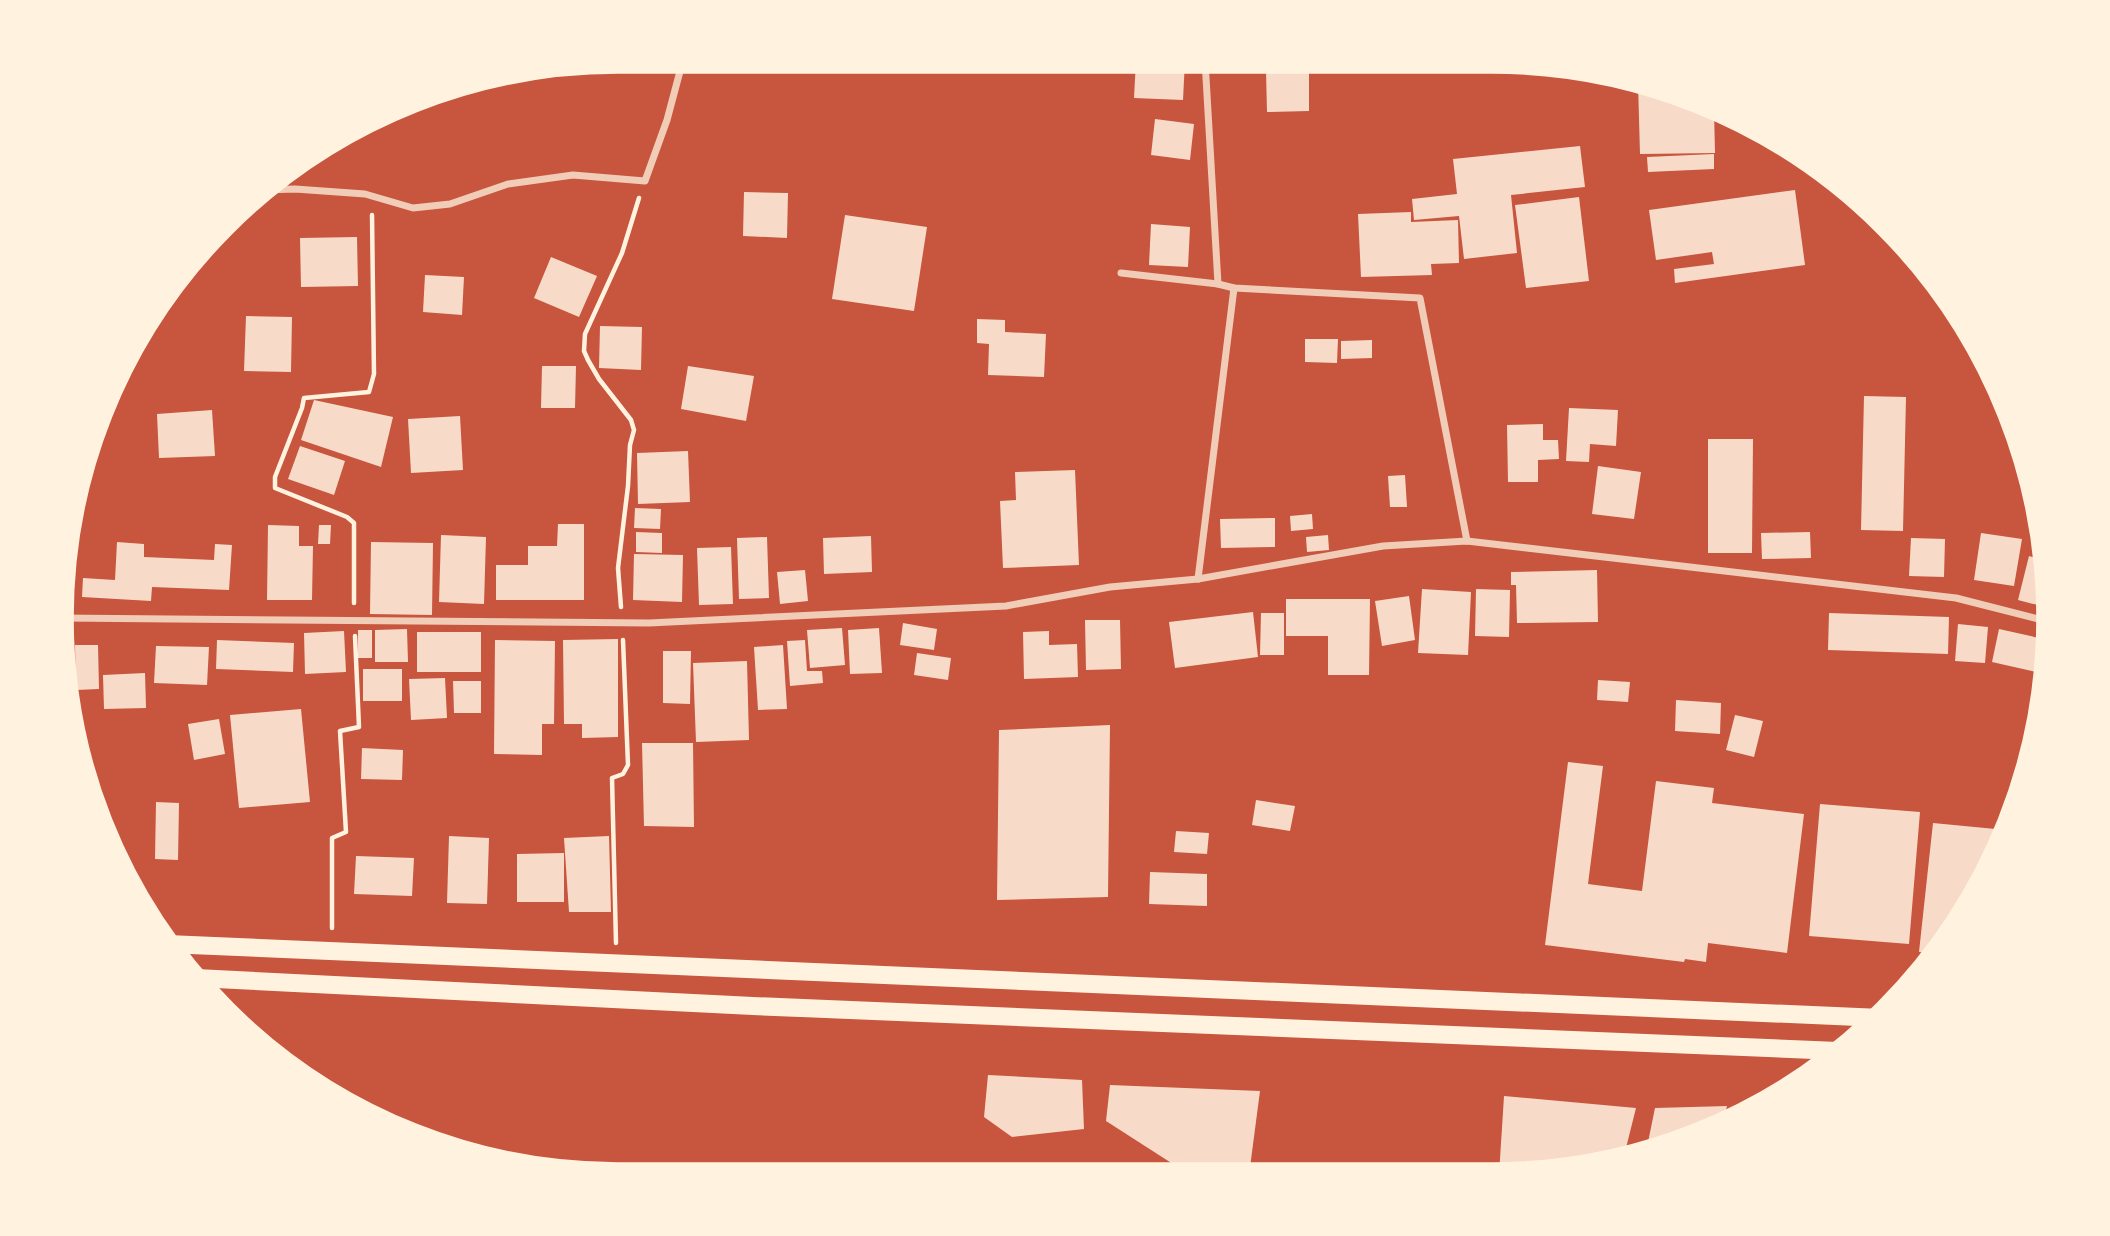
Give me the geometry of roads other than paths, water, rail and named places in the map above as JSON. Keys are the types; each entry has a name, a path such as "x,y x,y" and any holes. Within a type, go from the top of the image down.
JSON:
{"main road":[{"path":"180,944 1865,1016"},
{"path":"208,979 752,1006 1826,1050"}],"street":[{"path":"279,190 372,196 413,208 450,204 508,184 573,175 645,181 667,120 680,72"},
{"path":"1207,72 1218,284"},
{"path":"1121,273 1234,288 1420,298 1467,541"},
{"path":"1198,579 1234,288"},
{"path":"72,618 623,623 1006,606 1110,587 1198,579 1384,546 1467,541 1956,598 2038,619"}]}
